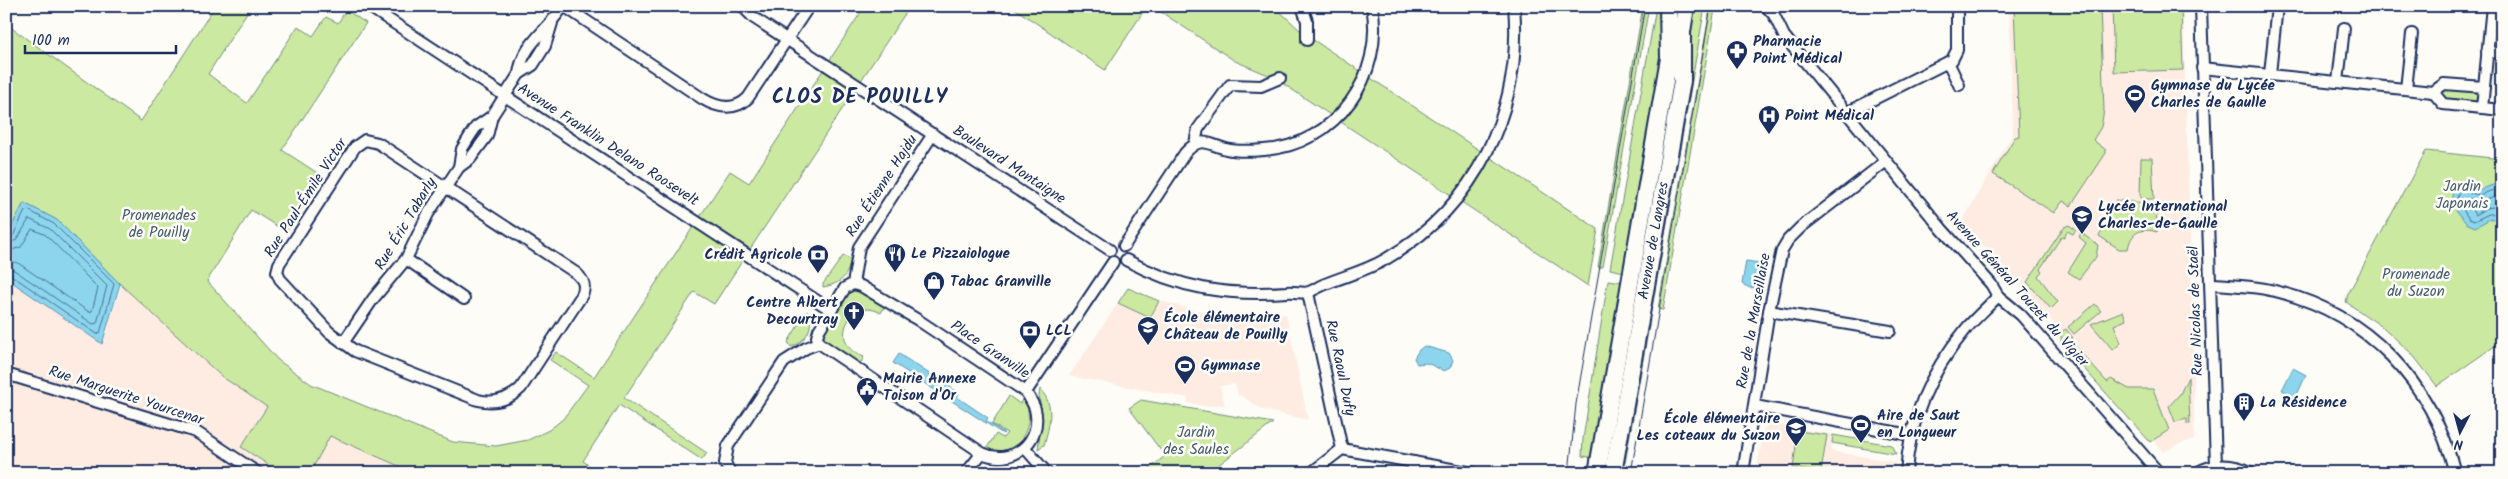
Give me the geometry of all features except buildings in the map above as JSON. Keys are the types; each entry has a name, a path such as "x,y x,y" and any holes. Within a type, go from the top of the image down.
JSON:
{"main road":[{"name":"Avenue de Langres","path":"1597,473 1669,58 1668,6"},
{"name":"Avenue de Langres","path":"1614,473 1682,81 1682,32 1686,6"}],"street":[{"name":"Avenue Franklin Delano Roosevelt","path":"368,6 831,310"},
{"name":"Rue Éric Tabarly","path":"343,343 373,299 392,279 406,259 428,214 459,167 462,149 476,127 492,116 519,74 522,58 534,38 552,23 564,6"},
{"path":"564,6 703,99 721,107 741,104 748,98 809,6"},
{"name":"Boulevard Montaigne","path":"742,6 754,18 1110,250"},
{"path":"1302,6 1307,21 1307,40"},
{"path":"1195,143 1204,142 1226,149 1264,150 1283,148 1318,133 1337,118 1355,98 1363,81 1373,42 1374,22 1372,6"},
{"path":"1126,260 1174,281 1218,292 1246,294 1308,293 1385,259 1423,232 1463,191 1482,162 1502,118 1513,64 1514,6"},
{"name":"Avenue Général Touzet du Vigier","path":"1766,6 1774,15 1784,36 1885,162 1991,284 1998,296 2021,315 2160,472"},
{"path":"1846,112 1954,58 1958,50 1957,6"},
{"name":"Rue Nicolas de Staël","path":"2201,6 2216,465"},
{"path":"2270,74 2277,6"},
{"path":"2482,108 2492,6"},
{"path":"2338,82 2344,28"},
{"path":"2406,89 2412,34"},
{"path":"2487,52 2502,53"},
{"path":"1948,62 1959,85"},
{"path":"2202,68 2433,92 2444,84 2484,87"},
{"path":"1124,246 1185,153 1195,143 1198,129 1230,84 1261,86 1280,78"},
{"path":"2433,92 2443,104 2502,110"},
{"name":"Rue Étienne Hajdu","path":"853,284 859,247 933,134"},
{"name":"Rue Paul-Émile Victor","path":"366,140 378,143 446,188 576,273 583,280 582,295 522,388 502,400 490,402 478,400 355,351 329,332 280,279 277,268 355,147 366,140"},
{"name":"Rue de la Marseillaise","path":"1743,473 1769,311 1780,256 1788,240 1885,162"},
{"path":"1118,245 1124,246 1128,254 1126,260 1120,264 1113,262 1110,257 1110,250 1118,245"},
{"path":"406,259 464,299"},
{"path":"1026,392 1113,262"},
{"path":"853,284 845,288 819,330 817,337 819,343 982,453 991,457 1000,457 1017,453 1025,448 1047,473"},
{"name":"Place Granville","path":"853,284 861,286 918,320 1026,392 1035,408 1036,419 1034,433 1025,448"},
{"path":"2210,284 2253,287 2296,297 2328,310 2361,330 2402,366 2426,399 2443,433 2455,473"},
{"name":"Rue Raoul Dufy","path":"1308,293 1342,449"},
{"path":"1906,473 1910,435 1927,390 1939,366 1965,330 1998,296"},
{"path":"1769,311 1890,331"},
{"path":"730,473 725,463 728,446 784,362 806,348 819,343"},
{"name":"Rue Marguerite Yourcenar","path":"6,374 196,432 252,471"},
{"path":"1755,406 1910,435"},
{"path":"1311,473 1342,449 1473,473"},
{"path":"966,473 982,453"},
{"path":"1412,473 1414,462"},
{"path":"2196,473 2216,465 2237,467 2253,473"}],"shaded area":[{"name":"Lycée International Charles-de-Gaulle","path":"2009,6 2183,6 2194,364 2194,440 2182,443 2163,452 2153,440 2150,442 2061,343 2061,332 2050,320 2050,317 2046,316 1969,229 1958,228 2013,134"},
{"path":"6,278 102,344 122,283 221,376 268,407 242,447 281,473 6,473"},
{"path":"1128,288 1141,295 1193,310 1253,317 1286,314 1308,420 1263,410 1240,395 1238,396 1235,384 1220,386 1225,405 1204,406 1188,403 1188,398 1069,376"},
{"name":"École élémentaire Les coteaux du Suzon","path":"1771,423 1833,435 1831,451 1895,462 1893,473 1756,473 1764,428"},
{"path":"330,436 415,473 310,473"}],"green space":[{"name":"Promenades de Pouilly","path":"215,6 251,6 208,74 247,103 298,26 313,36 326,17 338,23 346,10 366,23 282,150 322,176 286,232 251,210 207,281 278,360 311,384 453,442 496,446 528,440 549,430 563,419 588,385 550,360 556,352 594,377 730,171 749,183 865,6 910,6 714,304 694,292 624,398 707,453 702,460 619,405 583,461 600,473 415,473 330,436 310,473 281,473 241,447 267,407 221,376 120,284 57,220 24,203 6,237 6,24 141,121"},
{"path":"1011,6 1147,6 1105,70"},
{"path":"1152,6 1274,6 1303,33 1598,229 1588,286 1273,77 1235,61"},
{"path":"1643,6 1649,6 1603,267 1598,267"},
{"path":"2014,6 2024,6 2025,10 2028,6 2092,6 2093,8 2094,6 2100,6 2104,110 2101,127 2093,140 2106,150 2106,153 2071,206 2063,201 2054,213 1993,174 2015,137 2019,136"},
{"path":"2112,6 2181,6 2183,70 2114,72"},
{"path":"1656,7 1661,9 1666,29 1629,273 1610,269"},
{"path":"1715,9 1663,310 1658,309 1710,10"},
{"path":"1704,12 1652,308 1648,308 1689,13"},
{"path":"2444,87 2475,90 2480,96 2476,104 2443,102 2441,97"},
{"name":"Promenade du Suzon","path":"2426,151 2502,159 2502,341 2437,386 2412,354 2384,328 2346,302 2348,294"},
{"path":"2141,158 2152,158 2154,199 2142,199 2140,195"},
{"path":"2116,200 2156,204 2157,232 2146,230 2138,232 2129,243 2128,249 2119,249 2099,236 2106,226 2102,223"},
{"path":"2069,225 2076,230 2073,234 2067,231 2064,237 2062,236 2040,269 2042,271 2038,276 2058,302 2051,309 2027,282 2064,227"},
{"path":"2081,233 2098,245 2096,257 2079,279 2068,272 2086,243 2079,237"},
{"path":"843,256 851,259 846,275 835,284 823,287 823,284"},
{"path":"1608,280 1624,282 1594,458 1582,456 1583,439"},
{"path":"1128,288 1159,301 1150,318 1118,303"},
{"path":"853,290 862,291 885,305 881,313 870,309 860,311 852,316 847,324 845,333 846,343 853,351 864,357 860,364 878,376 876,379 825,343 824,337 827,324 848,293"},
{"path":"2095,304 2101,311 2074,334 2068,327"},
{"path":"807,311 810,316 808,332 801,341 791,347 788,342"},
{"path":"2123,311 2126,320 2114,325 2121,343 2113,350 2091,324"},
{"path":"1645,319 1650,320 1625,463 1621,462"},
{"path":"2066,329 2073,338 2070,341 2107,382 2111,379 2129,389 2153,389 2169,430 2150,442 2061,343 2061,332"},
{"path":"2188,377 2190,424 2187,424 2187,419 2175,422 2169,406 2180,394"},
{"path":"1040,389 1048,402 1050,416 1044,445 1038,449 1042,416"},
{"path":"1009,396 1020,404 1023,397 1027,407 1027,428 1023,437 1008,449 997,451 986,449 996,434 1003,438 1007,433 992,424"},
{"name":"Jardin des Saules","path":"1141,400 1273,423 1208,473 1183,473 1180,469 1174,473 1144,473 1165,456 1129,408"},
{"path":"1798,431 1827,435 1821,472 1793,468"},
{"name":"Aire de Saut en Longueur","path":"1833,435 1891,445 1896,454 1832,443"}],"water":[{"path":"2502,182 2502,218 2490,219 2475,227 2466,223 2451,203 2453,191 2456,188 2465,186 2478,190"},
{"path":"24,203 57,220 120,284 102,344 6,278 6,237"},
{"path":"1746,261 1760,263 1756,287 1750,288 1742,284"},
{"path":"1424,346 1449,353 1453,360 1450,368 1444,371 1427,363 1417,364 1414,358"},
{"path":"899,354 959,393 957,397 988,418 986,421 1004,433 893,363"},
{"path":"2293,368 2306,375 2296,397 2282,390"}],"tram line":[{"path":"1569,473 1576,404 1645,6"},
{"path":"1631,473 1711,6"}],"place":[{"name":"Pharmacie Point Médical","path":"1737,70"},
{"name":"Gymnase du Lycée Charles de Gaulle","path":"2135,114"},
{"name":"Point Médical","path":"1769,135"},
{"name":"Lycée International Charles-de-Gaulle","path":"2082,235"},
{"name":"Le Pizzaiologue","path":"895,273"},
{"name":"Crédit Agricole","path":"818,274"},
{"name":"Tabac Granville","path":"934,301"},
{"name":"Centre Albert Decourtray","path":"854,331"},
{"name":"École élémentaire Château de Pouilly","path":"1148,346"},
{"name":"LCL","path":"1030,350"},
{"name":"Gymnase","path":"1185,385"},
{"name":"Mairie Annexe Toison d'Or","path":"867,407"},
{"name":"La Résidence","path":"2244,422"},
{"name":"Aire de Saut en Longueur","path":"1861,444"},
{"name":"École élémentaire Les coteaux du Suzon","path":"1796,447"}],"district":[{"name":"CLOS DE POUILLY","path":"860,98"}],"park label":[{"name":"Jardin Japonais","path":"2462,196"}]}
